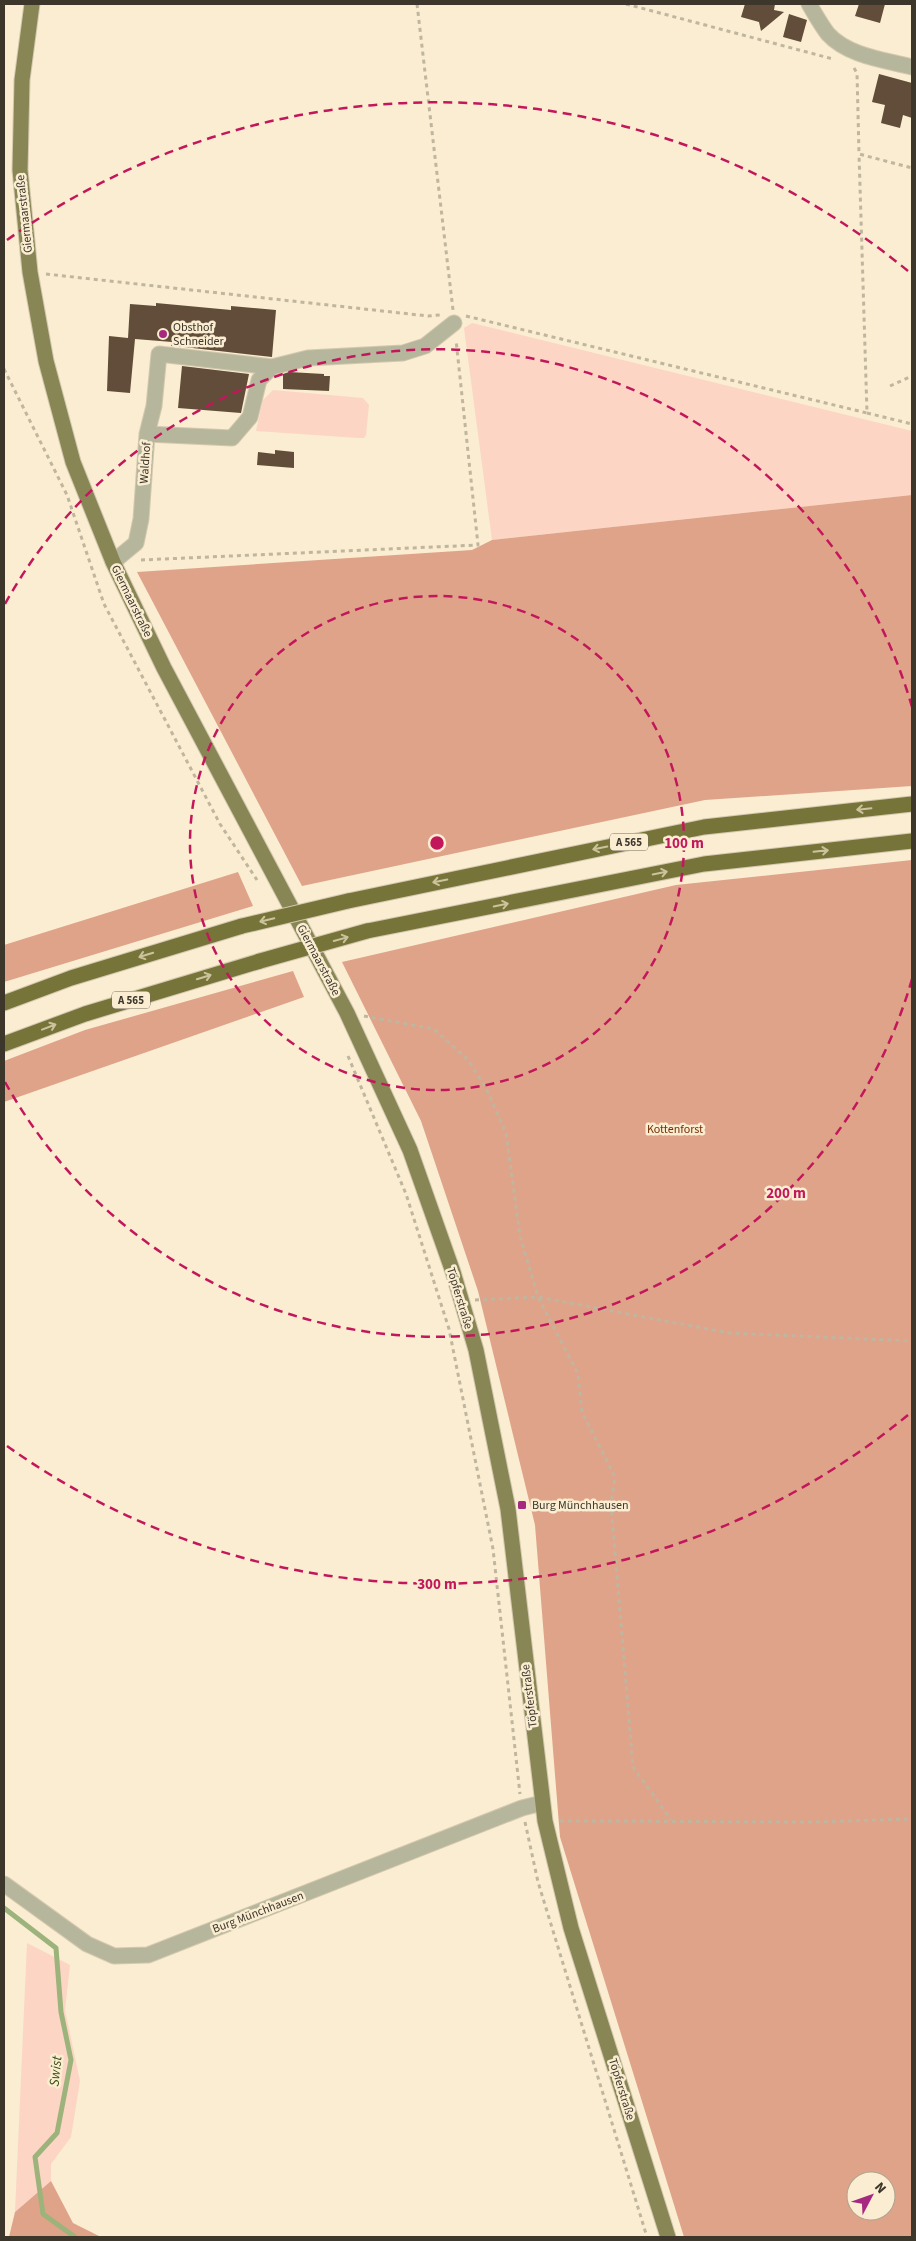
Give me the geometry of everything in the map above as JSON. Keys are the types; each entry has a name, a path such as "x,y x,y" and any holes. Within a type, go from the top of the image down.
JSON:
{"highway":[{"name":"A 565","path":"4,1003 71,978 242,926 348,901 704,827 912,804"},
{"name":"A 565","path":"4,1044 85,1014 260,960 367,931 704,864 912,841"}],"main road":[{"name":"Giermaarstraße","path":"32,4 22,80 20,170 30,272 46,361 73,462 113,562 164,668 351,1022 410,1150"},
{"name":"Töpferstraße","path":"410,1150 452,1272 478,1360 508,1509 545,1821 571,1928 668,2237"}],"street":[{"path":"809,4 829,34 838,41 855,51 912,67"},
{"path":"147,434 232,438 250,417 259,380 272,367 308,358 403,353 425,346 457,317"},
{"name":"Waldhof","path":"113,562 136,543 141,519 147,434 154,406 159,354 272,367"},
{"name":"Burg Münchhausen","path":"4,1884 88,1944 114,1956 148,1955 522,1808 542,1803"}],"path":[{"path":"113,562 478,545 457,317 417,4"},
{"path":"626,4 842,61"},
{"path":"851,64 857,73 867,413"},
{"path":"859,154 912,168"},
{"path":"30,272 428,316 457,317 912,424"},
{"path":"4,369 67,494 104,604 220,824 262,888"},
{"path":"890,386 912,376"},
{"path":"351,1022 365,1016 434,1029 468,1060 486,1088 506,1134 520,1236 538,1297 578,1374 582,1412 615,1477 611,1504 632,1767 672,1820"},
{"path":"346,1051 406,1194 448,1329 493,1549 522,1808 538,1882 648,2237"},
{"path":"440,1300 460,1301 538,1297 729,1333 912,1341"},
{"path":"545,1821 816,1822 912,1819"}],"shaded area":[{"path":"472,323 912,431 912,495 492,540 464,328"},
{"path":"273,390 363,398 369,405 366,435 364,438 358,438 256,431 263,400"},
{"path":"27,1943 70,1965 65,2010 80,2081 71,2137 51,2164 51,2181 15,2212"}],"green space":[{"path":"912,495 912,786 705,800 302,886 137,572 472,550 492,540"},
{"name":"Kottenforst","path":"912,860 912,2237 684,2237 560,1837 535,1525 478,1291 421,1121 342,962 676,885"},
{"path":"238,872 253,906 4,982 4,945"},
{"path":"293,971 304,997 4,1102 4,1061 85,1030"},
{"path":"51,2181 73,2223 101,2237 9,2237 15,2212"}],"building":[{"path":"745,4 775,4 774,10 784,12 761,31 759,22 741,17"},
{"path":"859,4 885,4 880,23 855,16"},
{"path":"789,14 807,20 801,42 783,37"},
{"path":"879,74 912,83 912,118 903,115 900,128 881,123 885,105 872,102"},
{"path":"156,303 231,310 231,306 276,310 272,357 171,346 172,342 135,339 130,393 107,391 109,336 128,338 130,304 156,306"},
{"path":"182,366 249,374 241,413 178,408"},
{"path":"289,372 330,376 329,391 283,389 283,374"},
{"path":"275,450 294,452 294,468 257,465 258,452 275,454"}],"waterway":[{"name":"Swist","path":"4,1908 56,1948 61,2012 71,2060 57,2133 35,2157 43,2214 75,2237"}],"place":[{"name":"Obsthof Schneider","path":"163,334"},
{"name":"Burg Münchhausen","path":"522,1505"}]}
